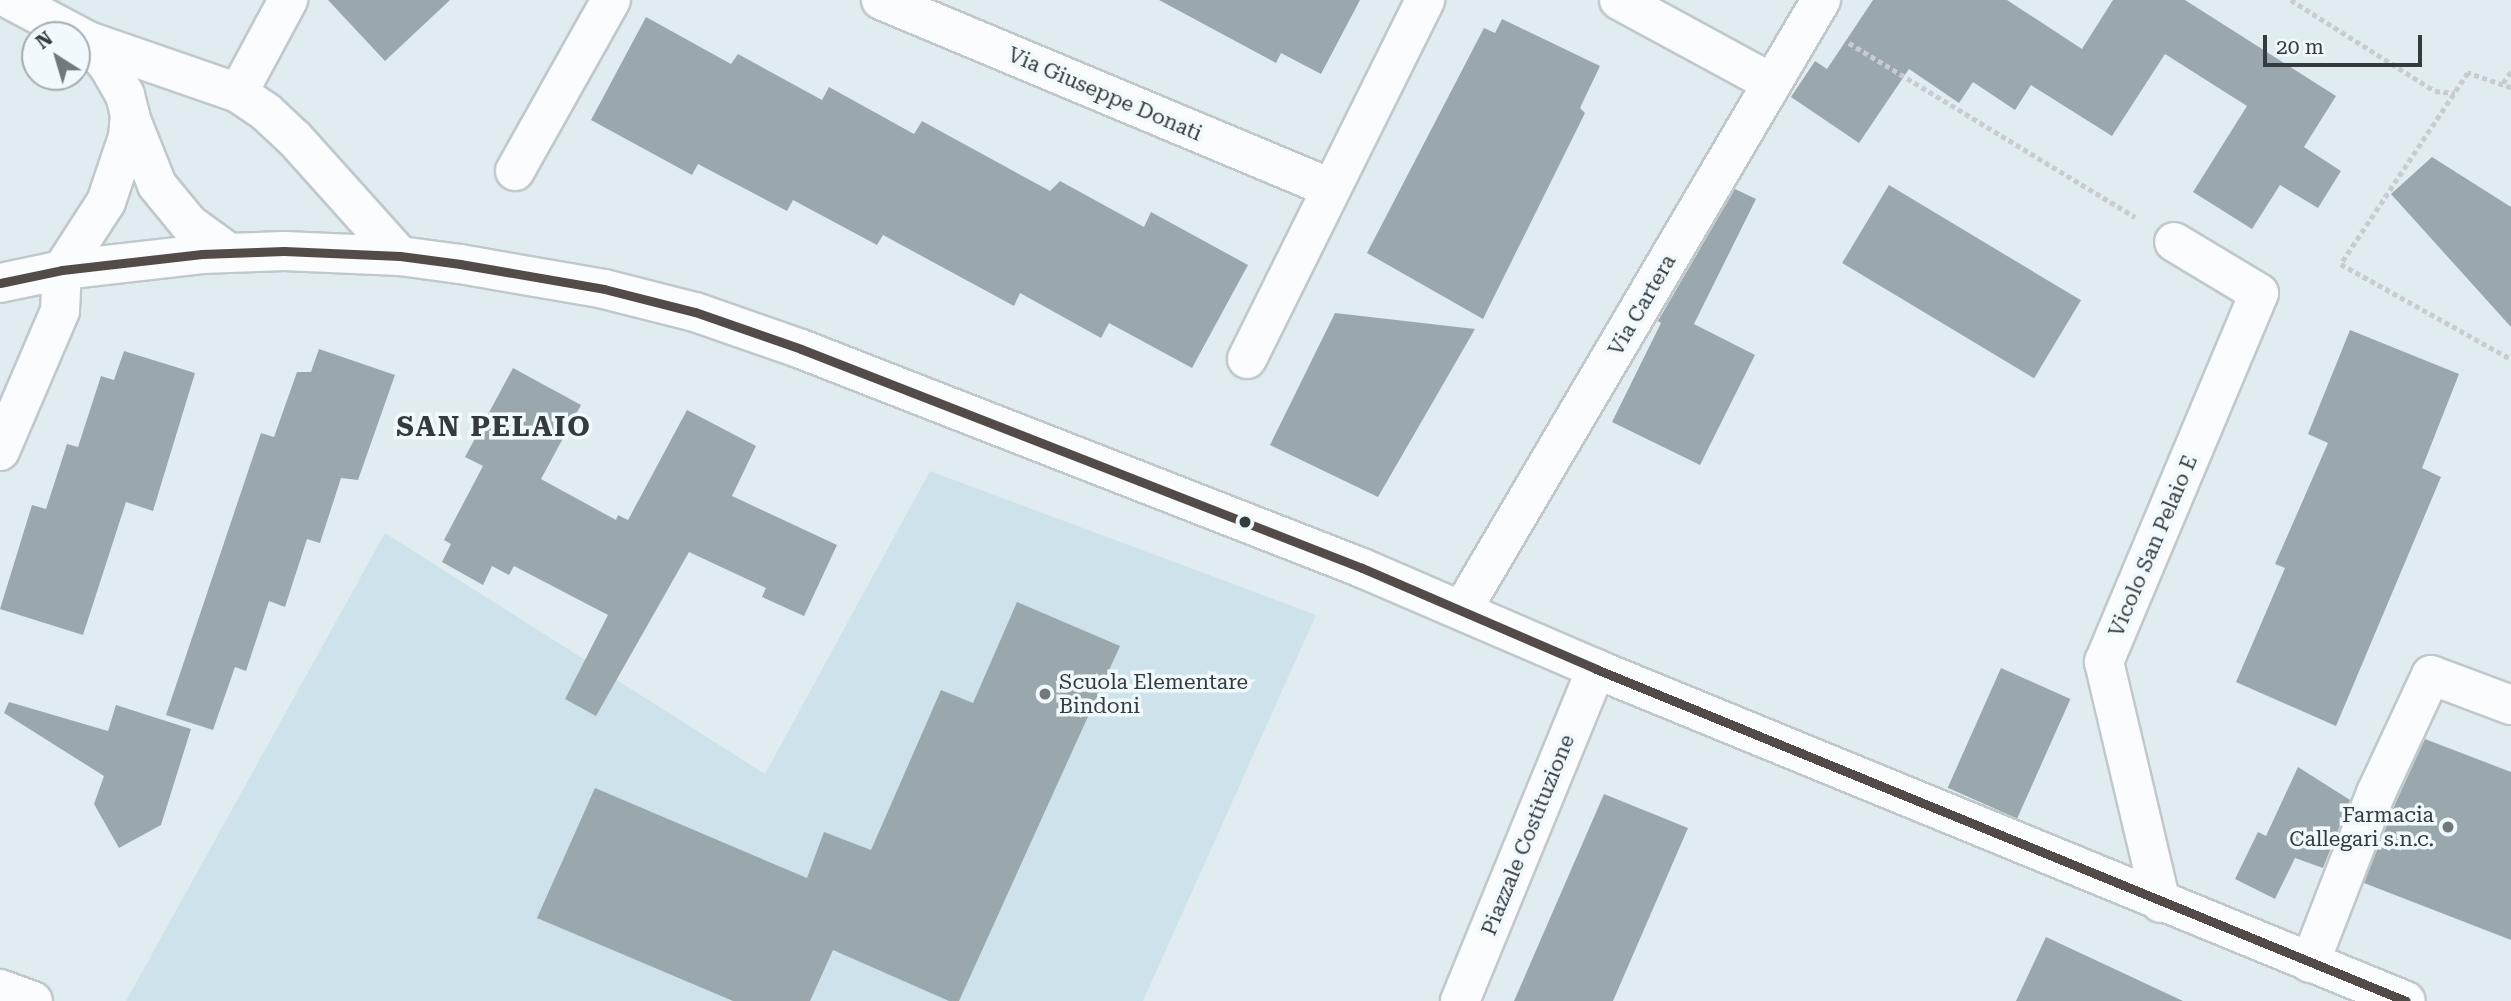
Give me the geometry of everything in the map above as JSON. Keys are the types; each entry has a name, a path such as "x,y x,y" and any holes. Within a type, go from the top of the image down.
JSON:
{"street":[{"path":"11,0 50,21"},
{"path":"237,93 288,0"},
{"path":"515,171 611,0"},
{"name":"Via Giuseppe Donati","path":"881,0 1330,188"},
{"path":"1247,359 1425,0"},
{"path":"1619,0 1773,83"},
{"name":"Via Cartera","path":"1462,610 1815,10"},
{"path":"91,42 237,93 266,112 295,139 400,256"},
{"path":"91,45 109,67 125,95 157,185 188,224 229,253"},
{"path":"0,451 60,311 62,270 106,202 125,148 130,115"},
{"name":"Vicolo San Pelaio E","path":"2161,903 2104,662 2259,293 2174,242"},
{"path":"0,283 62,270 229,253 284,251 400,256 604,289 695,312 854,369 1362,568 1597,669 2161,903 2406,1001"},
{"name":"Piazzale Costituzione","path":"1460,1001 1597,669"},
{"path":"2310,963 2376,793 2431,675 2511,705"},
{"path":"0,989 33,1001"}],"path":[{"path":"2291,0 2435,91 2455,93"},
{"path":"1815,10 2174,242"},
{"path":"2503,83 2511,71"},
{"path":"2511,88 2468,73 2341,264 2511,359"}],"shaded area":[{"name":"Scuola Elementare Bindoni","path":"930,471 1316,615 1143,1001 126,1001 385,533 765,774"}],"building":[{"path":"328,0 450,0 385,61"},
{"path":"1159,0 1360,0 1321,74 1281,53 1276,63"},
{"path":"1873,0 2007,0 2082,49 2113,0 2185,0 2336,96 2304,147 2341,171 2318,208 2280,185 2252,229 2193,192 2247,106 2165,54 2112,136 2031,85 2015,110 1973,82 1959,103 1909,69 1859,143 1791,97 1815,61 1827,69"},
{"path":"646,17 731,64 738,54 822,100 829,87 914,134 922,121 1050,191 1060,181 1144,227 1151,212 1248,265 1192,368 1109,323 1101,338 1020,293 1014,306 883,235 877,245 793,200 787,211 698,164 692,175 591,120"},
{"path":"1502,19 1600,66 1580,108 1585,113 1483,319 1367,253 1484,28 1495,33"},
{"path":"2432,157 2511,207 2511,327 2391,194"},
{"path":"1889,185 2081,300 2034,378 1842,263"},
{"path":"1735,189 1756,199 1694,324 1755,355 1700,465 1612,422 1661,323 1658,321"},
{"path":"1335,313 1475,329 1378,497 1270,445"},
{"path":"2350,330 2459,374 2422,468 2441,477 2336,726 2236,682 2285,568 2275,564 2328,443 2308,434"},
{"path":"319,349 395,375 358,480 341,478 320,543 307,539 285,607 269,601 246,671 235,667 213,730 166,715 261,433 274,437 297,372 311,372"},
{"path":"124,351 195,373 153,511 126,502 83,635 0,609 32,505 46,509 67,444 78,447 101,376 114,380"},
{"path":"513,368 581,405 541,479 616,520 618,515 628,520 687,410 756,446 732,496 837,545 804,616 762,597 766,588 689,552 596,716 565,699 608,615 514,566 509,575 492,566 483,585 442,562 451,544 444,540 483,466 465,457"},
{"name":"Scuola Elementare Bindoni","path":"1017,602 1120,646 959,1001 949,1001 833,950 810,1001 733,1001 537,918 595,788 807,878 824,832 871,850 941,690 973,703"},
{"path":"2001,668 2070,699 2017,819 1948,788"},
{"path":"9,702 108,731 116,705 191,729 161,825 119,848 94,804 104,776 4,713"},
{"name":"Farmacia Callegari s.n.c.","path":"2425,739 2511,772 2511,940 2364,883 2396,802"},
{"path":"2298,767 2350,800 2323,868 2295,858 2275,899 2235,879 2258,832 2266,836"},
{"path":"1604,794 1688,828 1613,1001 1514,1001"},
{"path":"2046,937 2183,1001 2016,1001"}],"transit line":[{"path":"0,283 62,270 202,254 284,251 400,256 460,264 604,289 695,312 801,349 1362,568 1596,669 2406,1001"}],"place":[{"name":"Scuola Elementare Bindoni","path":"1045,694"},
{"name":"Farmacia Callegari s.n.c.","path":"2448,827"}],"district":[{"name":"SAN PELAIO","path":"494,427"}]}
